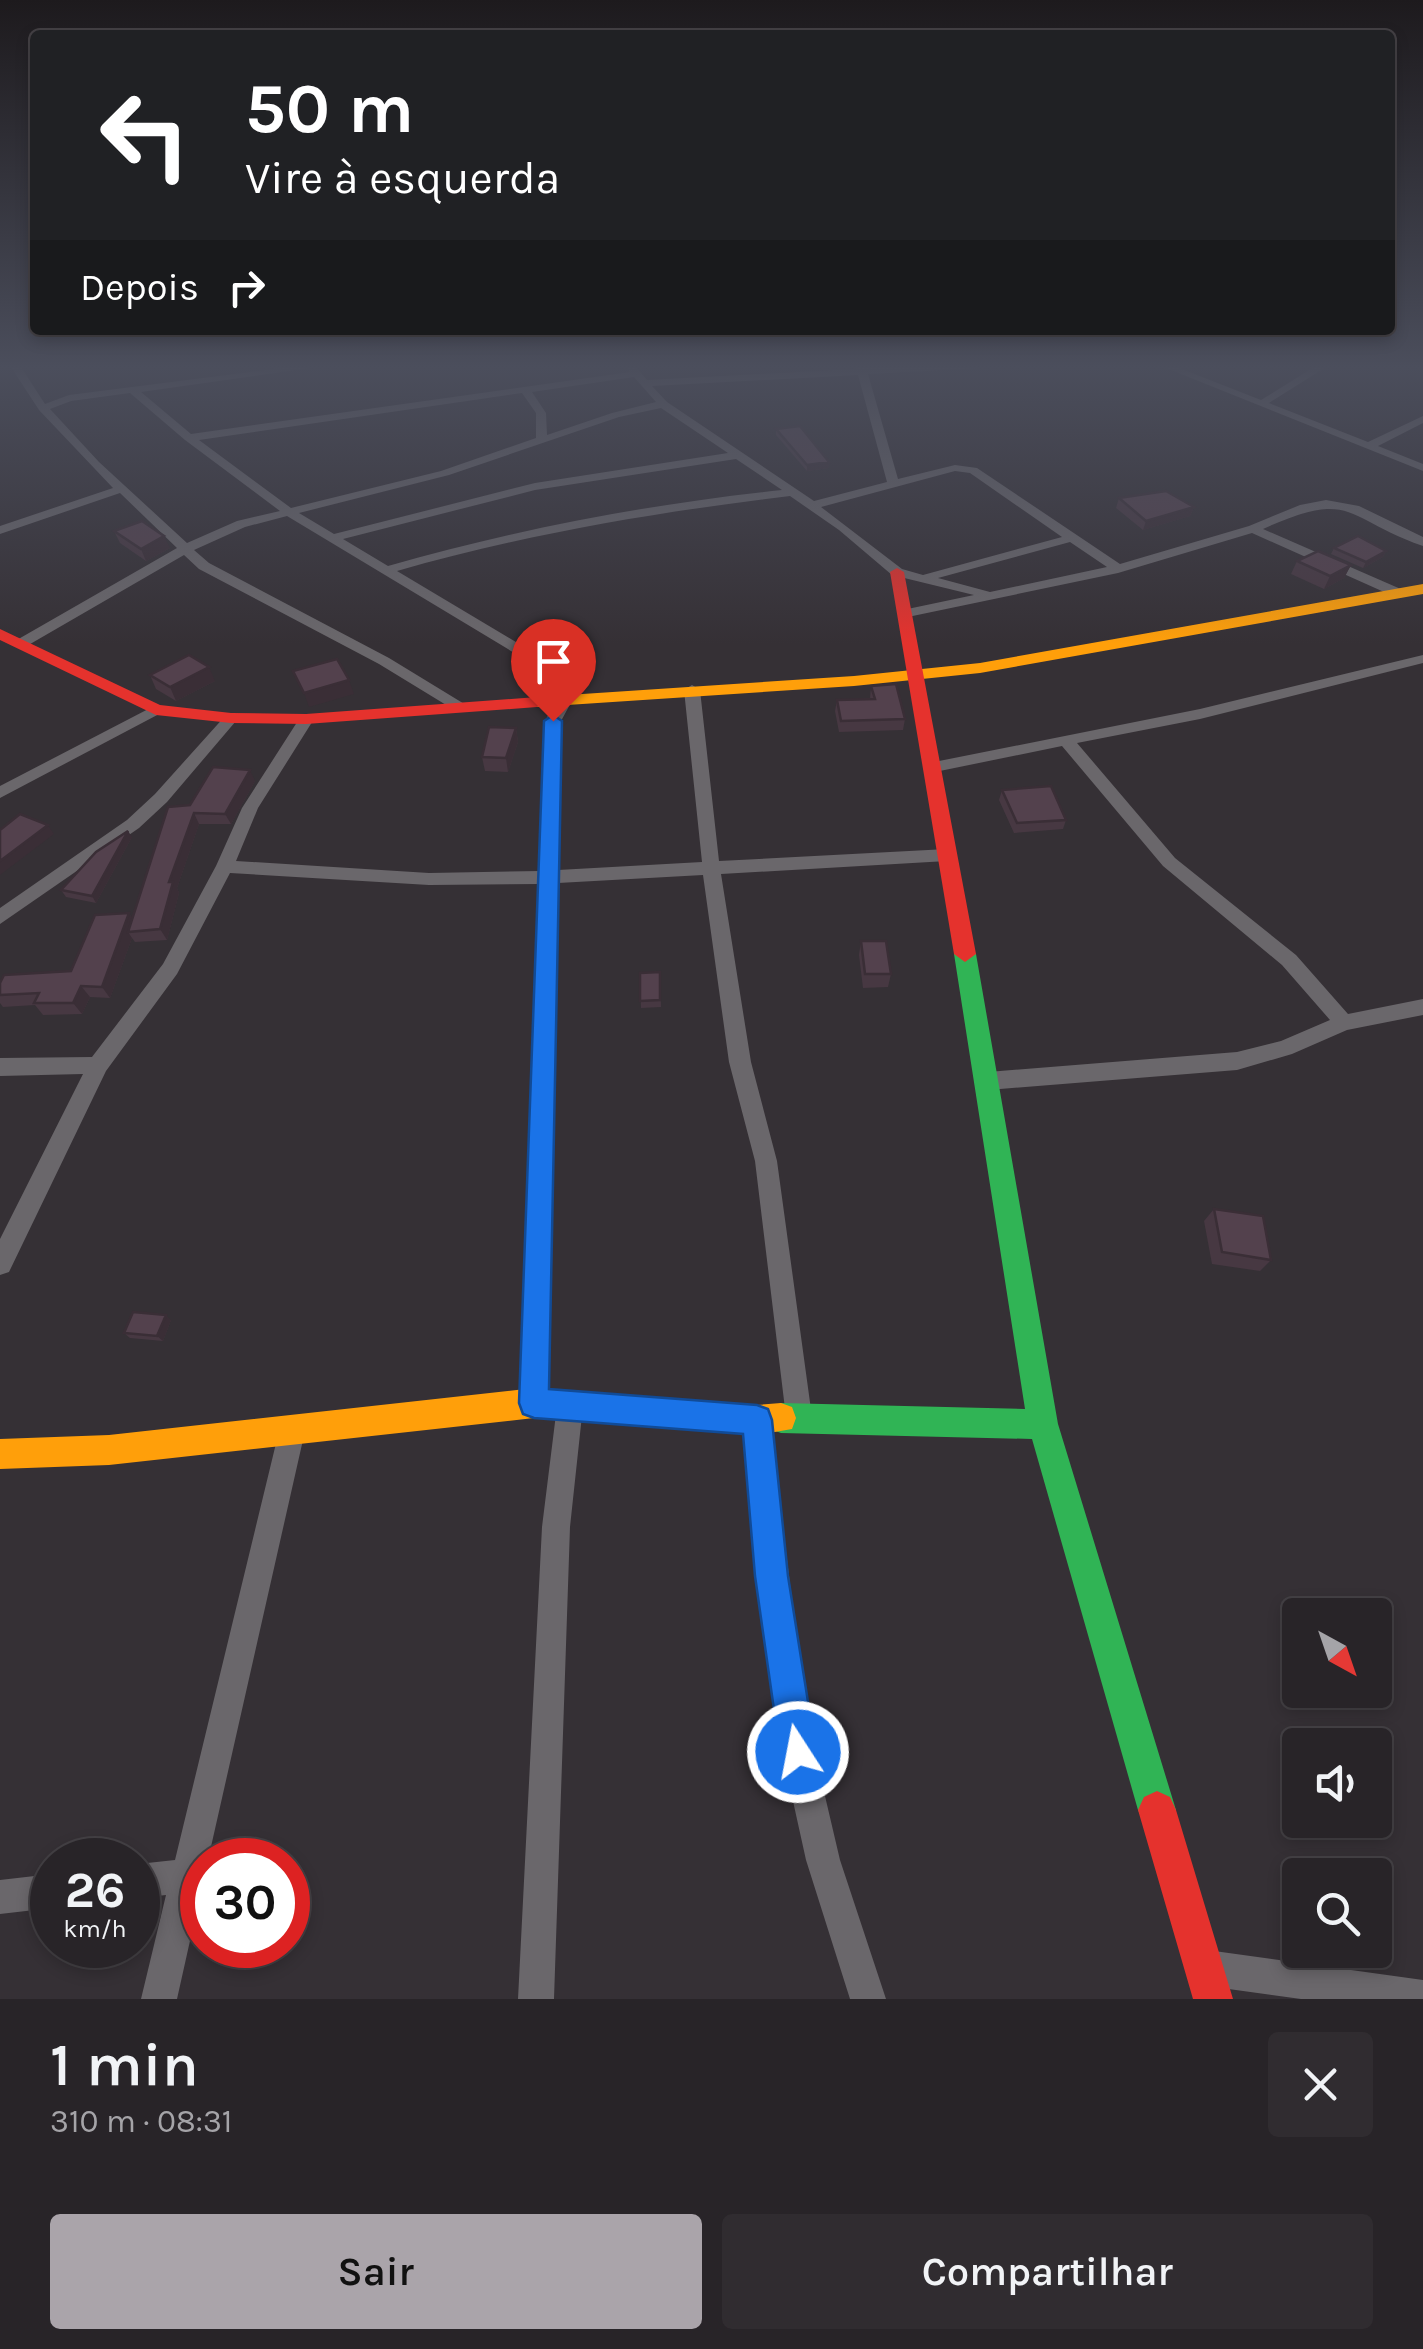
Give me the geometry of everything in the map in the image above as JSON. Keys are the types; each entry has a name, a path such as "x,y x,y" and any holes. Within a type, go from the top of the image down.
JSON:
{"street":[{"path":"91,457 183,550 204,566 384,662 461,708"},
{"path":"215,457 289,512 536,660 565,699"},
{"path":"10,639 241,524 493,457"},
{"path":"333,538 535,487 731,457"},
{"path":"742,457 868,546 897,572 992,596"},
{"path":"887,457 894,482"},
{"path":"1394,457 1423,468"},
{"path":"810,506 955,468 973,470 1075,536 1118,569"},
{"path":"0,530 122,490"},
{"path":"387,570 519,534 749,495 790,492"},
{"path":"903,614 1118,569 1254,529 1312,505 1329,503 1351,508 1423,542"},
{"path":"1254,529 1398,593"},
{"path":"923,579 1075,536"},
{"path":"897,572 988,1081 1044,1424 1209,1984 1423,1998"},
{"path":"10,639 156,710 231,718 306,719 914,676 1042,659 1298,608 1423,589"},
{"path":"930,768 1068,742 1423,659"},
{"path":"692,690 711,866 740,1062 766,1161 799,1417"},
{"path":"534,1403 553,721 565,699"},
{"path":"0,793 156,710"},
{"path":"0,917 133,824 231,718"},
{"path":"0,1264 46,1164 98,1066 170,969 225,866 250,808 306,719"},
{"path":"1068,742 1170,862 1289,960 1344,1023"},
{"path":"225,866 429,879 551,877 946,855"},
{"path":"988,1081 1238,1061 1286,1048 1344,1023 1423,1007"},
{"path":"0,1067 98,1066"},
{"path":"0,1454 109,1450 534,1403 757,1420 799,1417 1044,1424"},
{"path":"536,1999 556,1509 570,1406"},
{"path":"757,1420 790,1716 823,1860 868,1999"},
{"path":"199,1838 292,1431"},
{"path":"0,1897 30,1894"},
{"path":"159,1999 180,1918"}],"building":[{"path":"800,457 825,457 829,462 807,465"},
{"path":"1166,491 1194,507 1146,521 1119,498"},
{"path":"142,521 164,536 141,549 114,531"},
{"path":"1358,536 1386,551 1366,562 1334,548"},
{"path":"1318,551 1351,565 1330,576 1297,561"},
{"path":"189,655 209,667 170,687 150,675"},
{"path":"337,659 349,680 304,693 293,671"},
{"path":"896,684 905,719 841,721 837,700 875,699 871,686"},
{"path":"489,727 516,728 506,758 482,757"},
{"path":"213,767 250,770 225,814 194,813 169,882 173,882 160,929 128,932 168,807 190,805"},
{"path":"1051,786 1066,820 1017,823 1002,790"},
{"path":"20,814 48,825 0,861 0,830"},
{"path":"128,831 92,896 61,890 96,852"},
{"path":"129,913 102,987 81,986 73,1003 34,1003 39,993 0,995 4,975 71,971 95,915"},
{"path":"861,941 886,941 891,974 865,974"},
{"path":"660,972 660,1000 640,1001 640,973"},
{"path":"1214,1209 1263,1216 1271,1260 1222,1252"},
{"path":"133,1312 166,1315 157,1336 124,1333"}],"traffic: fast":[{"path":"965,954 1043,1424 1157,1810"},
{"path":"781,1418 1043,1424"}],"traffic: slow":[{"path":"537,702 854,681 980,668 1423,589"},
{"path":"0,1454 109,1450 534,1403 757,1420 781,1418"}],"traffic: jam":[{"path":"897,572 965,954"},
{"path":"0,634 156,710 231,718 306,719 537,702"},
{"path":"1157,1810 1213,1999"}],"route":[{"path":"553,721 534,1403 757,1420 772,1576 798,1752"}]}
